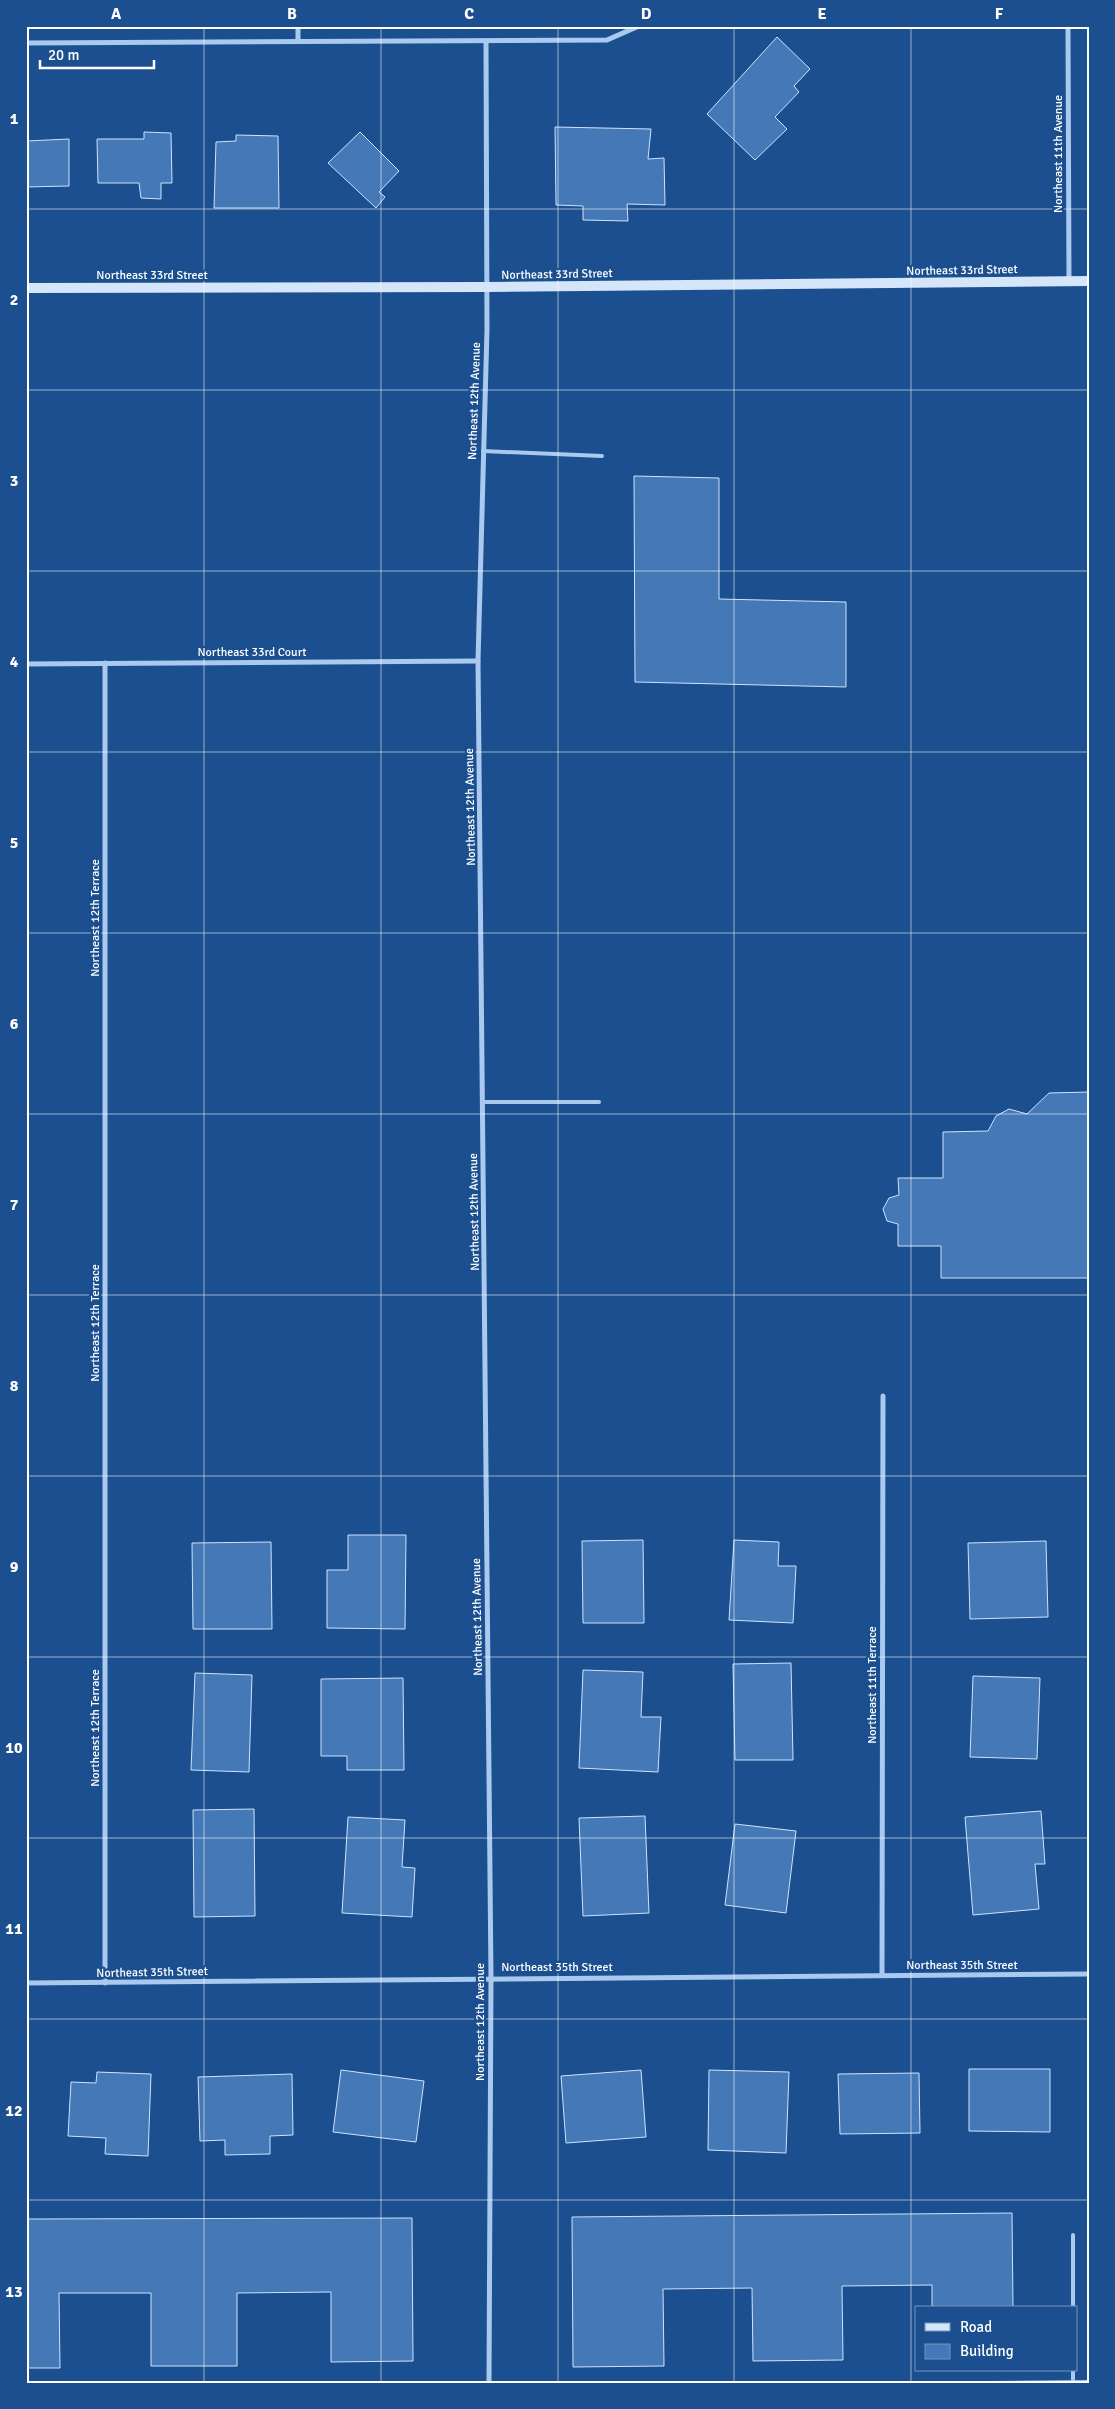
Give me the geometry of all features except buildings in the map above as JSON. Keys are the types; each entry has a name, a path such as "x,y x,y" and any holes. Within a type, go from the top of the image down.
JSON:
{"street":[{"path":"298,26 298,41"},
{"path":"26,43 607,40 639,26"},
{"name":"Northeast 11th Avenue","path":"1068,26 1069,282"},
{"name":"Northeast 12th Avenue","path":"486,40 486,287 478,661 491,1978 489,2383"},
{"name":"Northeast 33rd Street","path":"26,288 486,287 1089,281"},
{"name":"Northeast 33rd Court","path":"26,664 478,661"},
{"name":"Northeast 12th Terrace","path":"104,1983 105,663"},
{"name":"Northeast 11th Terrace","path":"882,1975 883,1396"},
{"name":"Northeast 35th Street","path":"26,1983 1089,1974"}],"lane":[{"path":"482,451 602,456"},
{"path":"482,1102 599,1102"},
{"path":"1073,2235 1073,2306"},
{"path":"992,2383 1089,2382"}]}
